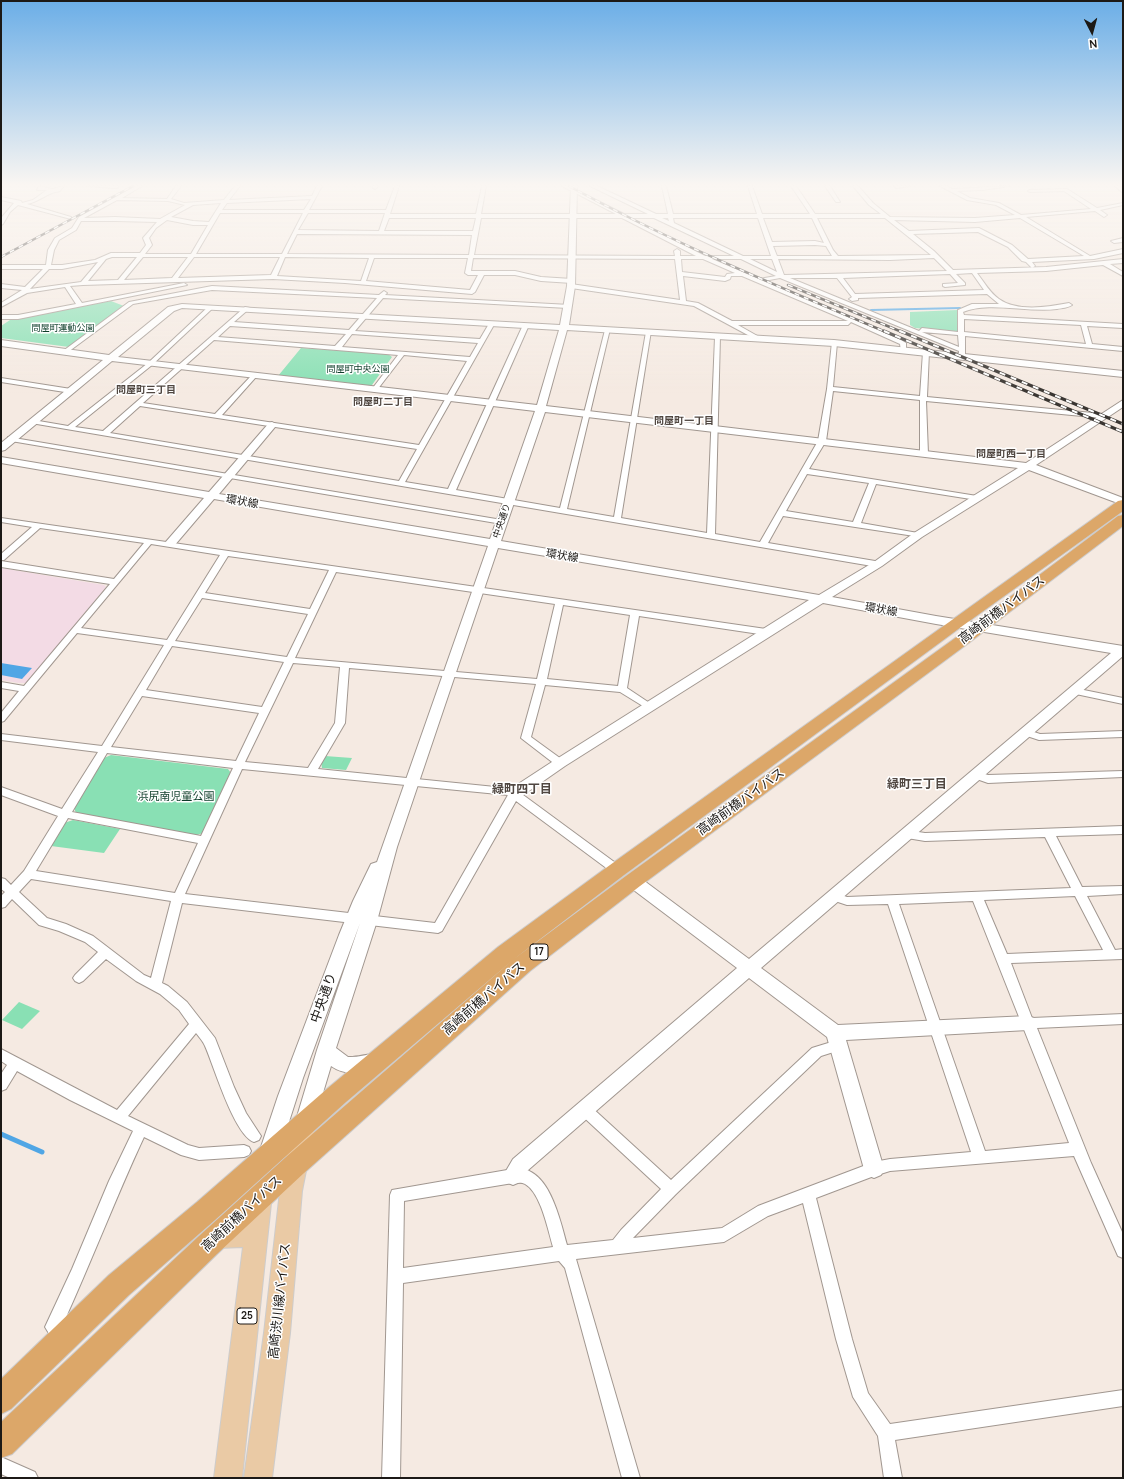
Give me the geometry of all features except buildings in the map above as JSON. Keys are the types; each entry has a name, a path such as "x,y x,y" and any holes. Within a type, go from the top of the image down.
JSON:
{"highway":[{"name":"高崎前橋バイパス","path":"1,1443 295,1165 625,875 955,624 1123,503"},
{"name":"高崎前橋バイパス","path":"1,1399 119,1285 206,1211 262,1145 304,1126 337,1095 506,954 625,875 979,627 1123,519"}],"main road":[{"name":"高崎渋川線バイパス","path":"258,1478 277,1333 291,1191 304,1126"},
{"name":"25","path":"228,1478 256,1246 261,1196 262,1145"},
{"path":"218,1237 246,1236 250,1238 256,1246"}],"street":[{"path":"1,305 26,290 50,262 51,255"},
{"path":"1,267 46,267 76,264 96,261 111,255"},
{"path":"120,282 141,255"},
{"path":"173,281 192,255"},
{"path":"274,277 284,255"},
{"path":"286,255 890,258 936,256 963,284 945,285"},
{"path":"701,255 902,343 903,350"},
{"path":"735,255 781,276 911,329 962,353"},
{"path":"1019,255 1024,260 1028,261 1034,268"},
{"path":"1088,255 1123,274"},
{"path":"1028,261 1105,255"},
{"path":"1114,255 1123,261"},
{"path":"363,283 372,256"},
{"path":"471,256 468,273 515,273 541,279 696,304 759,339"},
{"name":"中央通り","path":"304,1126 361,920 366,890 389,847 410,782 450,674 541,408 564,327 572,284 572,256"},
{"path":"83,283 104,257"},
{"path":"678,257 683,302"},
{"path":"774,257 781,276"},
{"path":"758,281 781,276 840,276 1060,268 1123,261"},
{"path":"973,271 995,300 1007,306"},
{"path":"1,286 26,290 83,283 274,277 472,292 482,273"},
{"path":"681,274 725,279 728,278 729,275 742,274"},
{"path":"833,302 856,299 840,276"},
{"path":"221,287 230,279"},
{"path":"1,317 18,317 210,280"},
{"path":"67,286 80,305"},
{"path":"337,348 381,297 388,286"},
{"path":"115,299 126,304 221,287 381,297 568,306"},
{"path":"163,290 177,307"},
{"path":"854,296 989,292"},
{"path":"66,351 131,303"},
{"path":"819,307 826,305"},
{"path":"962,353 960,311 972,306 1057,308 1069,305"},
{"path":"1,448 11,438 33,422 171,309 177,307 247,308 834,343 926,352 962,353 1123,374"},
{"path":"70,428 150,364 211,307"},
{"path":"104,434 247,308"},
{"path":"961,317 1123,326"},
{"path":"730,322 836,322 859,324 881,318"},
{"path":"400,483 492,323"},
{"path":"230,324 481,341"},
{"path":"1084,324 1089,345"},
{"path":"451,492 526,325"},
{"path":"911,329 1123,348"},
{"path":"563,511 608,330"},
{"path":"617,520 649,332"},
{"path":"710,535 718,336"},
{"path":"213,338 471,359"},
{"path":"1,343 150,364 715,428 1028,466 1123,503"},
{"path":"763,544 822,441 830,389 834,343"},
{"path":"924,454 926,352"},
{"path":"375,389 403,353"},
{"path":"217,416 254,376"},
{"path":"1,380 71,391"},
{"path":"830,389 1103,416"},
{"path":"28,874 178,898 438,928 514,794 560,763 766,632 878,564 918,535 1028,466 1123,403"},
{"path":"138,404 421,447"},
{"path":"33,422 878,564"},
{"path":"170,544 272,425"},
{"path":"11,438 502,522"},
{"name":"環状線","path":"1,460 494,545 822,599 955,624 1122,650"},
{"path":"805,471 978,498"},
{"path":"856,525 874,482"},
{"path":"781,513 918,535"},
{"path":"1,520 766,632"},
{"path":"1,558 39,525"},
{"path":"1,719 150,541"},
{"path":"1,904 28,874 224,553"},
{"path":"1,564 116,582"},
{"path":"156,986 178,898 239,765 291,660 334,568"},
{"path":"199,595 313,612"},
{"path":"560,602 541,683 526,738 560,763"},
{"path":"622,689 635,613"},
{"path":"75,630 291,660 622,689 649,706"},
{"path":"513,1176 520,1165 584,1109 1122,650"},
{"path":"311,772 340,723 346,665"},
{"path":"1,685 27,689"},
{"path":"1074,690 1123,700"},
{"path":"139,692 265,711"},
{"path":"1025,732 1040,737 1123,734"},
{"path":"1,737 239,765 514,794 625,875 748,969 836,1039 874,1169"},
{"path":"975,775 988,778 1123,774"},
{"path":"1,792 65,814 204,840"},
{"path":"905,834 925,837 1123,830"},
{"path":"1049,833 1081,898 1117,954"},
{"path":"1,882 43,922 62,927 89,939 140,978 156,986 183,1006 210,1042 229,1093 241,1117 262,1145"},
{"path":"833,896 847,900 892,900 1123,890"},
{"path":"977,896 1079,1149 1122,1246"},
{"path":"892,900 980,1157"},
{"name":"中央通り","path":"262,1145 297,1070 361,920"},
{"path":"79,978 106,952"},
{"path":"1003,959 1117,954"},
{"path":"618,1246 626,1235 671,1189 817,1052 836,1039 935,1028 1123,1019"},
{"path":"119,1117 197,1023"},
{"path":"326,1050 337,1062 347,1066 354,1066 381,1058"},
{"path":"1,1056 75,1096 186,1151 199,1154 244,1150"},
{"path":"1,1085 15,1063"},
{"path":"584,1109 671,1189"},
{"path":"62,1339 53,1327 63,1308 116,1181 141,1128"},
{"path":"396,1276 618,1246 724,1236 763,1210 874,1169 890,1165 1079,1149"},
{"path":"391,1478 397,1195 513,1176 526,1176 538,1184 550,1212 562,1253 570,1264 631,1478"},
{"path":"808,1193 844,1339 861,1397 886,1433 893,1478"},
{"path":"886,1433 1123,1398"},
{"path":"1,1465 29,1478"}],"shaded area":[{"path":"1,568 104,585 106,587 27,683 1,680"}],"green space":[{"name":"問屋町運動公園","path":"111,301 124,306 69,347 1,338 1,326 13,318"},
{"path":"957,310 958,332 915,328 910,325 910,312"},
{"name":"問屋町中央公園","path":"301,348 388,354 392,357 372,385 366,386 278,376"},
{"name":"浜尻南児童公園","path":"111,755 228,769 231,773 203,833 197,835 76,813 74,808 104,758"},
{"path":"325,756 352,758 346,770 322,768 321,761"},
{"path":"73,820 120,829 104,853 51,846 64,823"},
{"path":"19,1002 40,1011 22,1029 2,1020"}],"water":[{"path":"1,663 32,668 22,679 1,675"}],"waterway":[{"path":"871,310 960,308"},
{"path":"1,1134 42,1152"}],"railway":[{"path":"1,257 5,255"},
{"path":"708,255 886,332"},
{"path":"788,285 902,332"},
{"path":"884,331 1123,432"},
{"path":"900,331 1123,424"}],"district":[{"name":"問屋町三丁目","path":"146,390"},
{"name":"問屋町二丁目","path":"383,402"},
{"name":"問屋町一丁目","path":"684,421"},
{"name":"問屋町西一丁目","path":"1011,454"},
{"name":"緑町三丁目","path":"917,785"},
{"name":"緑町四丁目","path":"522,790"}]}
